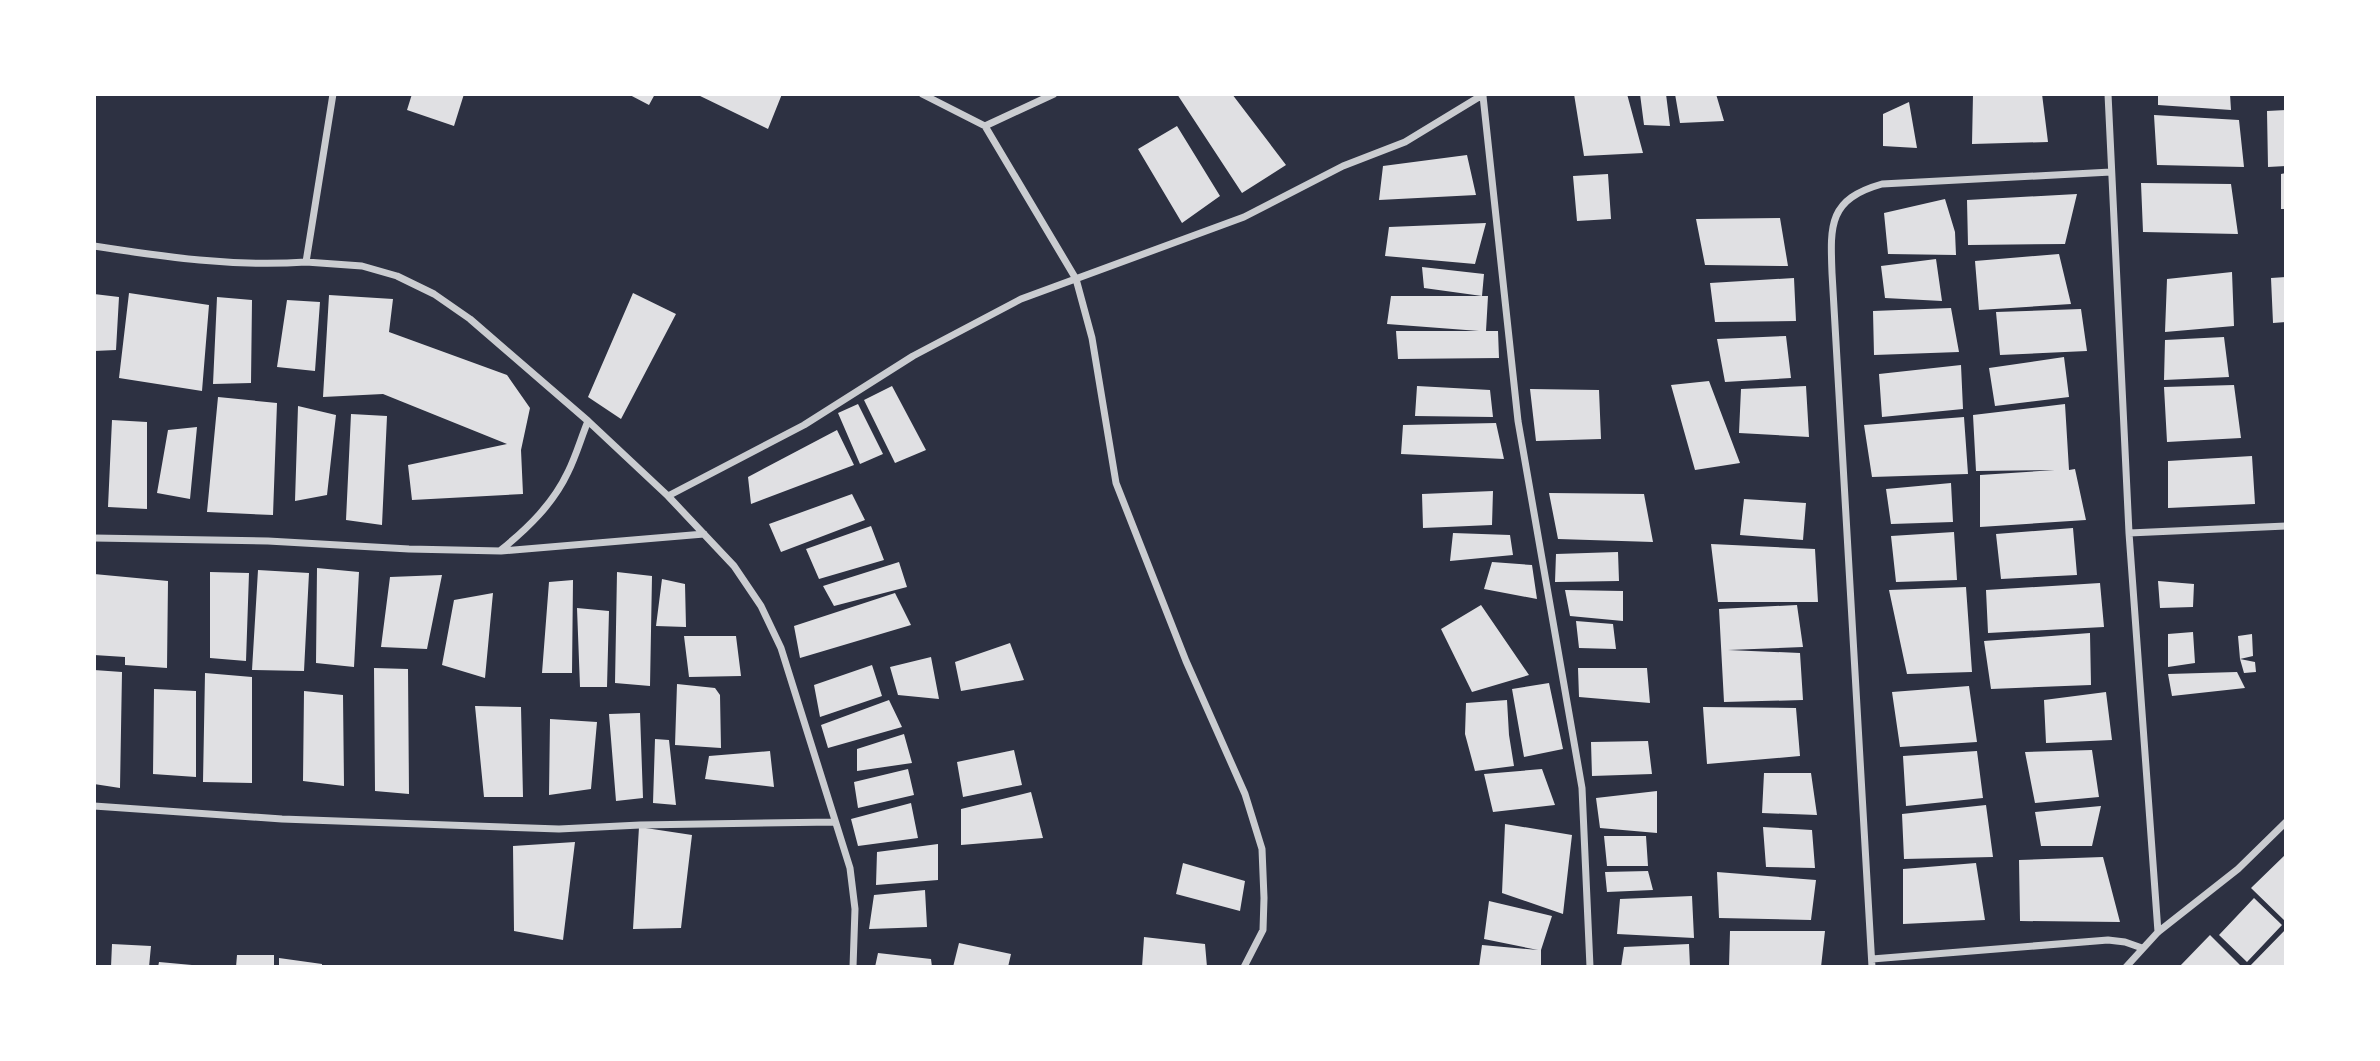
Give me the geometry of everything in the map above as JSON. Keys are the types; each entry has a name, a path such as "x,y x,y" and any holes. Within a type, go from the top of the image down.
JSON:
{"street":[{"path":"306,262 333,94"},
{"path":"922,94 985,127 1076,279 1092,338 1116,482 1186,661 1245,794 1262,849 1263,930 1244,967"},
{"path":"985,127 1054,94"},
{"path":"2108,94 2129,533 2158,932"},
{"path":"668,496 804,425 913,356 1021,299 1244,217 1320,177 1405,142 1484,95 1518,421 1582,788 1590,967"},
{"path":"2111,172 1882,184 1859,191 1843,204 1837,217 1831,239 1832,273 1872,963 2108,940 2143,948"},
{"path":"94,246 223,264 306,262 362,266 397,276 434,294 470,319 588,421 668,496 734,566 761,606 781,648 850,868 855,909 853,967"},
{"path":"501,551 549,504 568,473 588,421"},
{"path":"2129,533 2286,526"},
{"path":"94,538 268,541 501,551 704,534"},
{"path":"94,806 282,819 559,829 835,822"},
{"path":"2126,967 2158,932 2238,869 2286,822"}],"building":[{"path":"412,94 464,94 454,126 407,110"},
{"path":"628,94 655,94 649,105"},
{"path":"696,94 782,94 768,129"},
{"path":"1177,94 1232,94 1286,165 1242,193"},
{"path":"1574,94 1627,94 1643,153 1584,156"},
{"path":"1640,94 1666,94 1670,126 1644,125"},
{"path":"1675,94 1716,94 1724,121 1680,123"},
{"path":"1973,94 2042,94 2048,142 1972,144"},
{"path":"2158,94 2230,94 2231,110 2158,105"},
{"path":"1909,102 1917,148 1883,146 1883,114"},
{"path":"2286,110 2286,166 2268,167 2267,111"},
{"path":"2154,115 2239,120 2244,167 2157,165"},
{"path":"1177,126 1220,196 1182,223 1138,149"},
{"path":"1467,155 1476,195 1379,200 1383,166"},
{"path":"2286,173 2286,209 2281,209 2281,174"},
{"path":"1608,174 1611,219 1577,221 1573,176"},
{"path":"2141,183 2231,184 2238,234 2143,232"},
{"path":"2077,194 2065,244 1968,245 1967,200"},
{"path":"1945,199 1955,232 1956,255 1888,254 1884,213"},
{"path":"1780,218 1788,266 1705,265 1696,219"},
{"path":"1486,223 1475,264 1385,256 1389,227"},
{"path":"2059,254 2071,304 1979,310 1975,261"},
{"path":"1936,259 1942,301 1885,298 1881,266"},
{"path":"1422,267 1484,274 1482,296 1424,288"},
{"path":"2232,272 2234,326 2165,332 2167,279"},
{"path":"2286,277 2286,322 2273,323 2271,278"},
{"path":"1794,278 1796,321 1715,322 1710,283"},
{"path":"129,293 209,305 202,391 119,378"},
{"path":"633,293 676,314 621,419 588,397"},
{"path":"94,294 119,297 116,350 94,351"},
{"path":"329,295 393,299 389,332 507,375 530,408 521,450 523,494 412,500 408,465 507,444 383,394 323,397"},
{"path":"1391,296 1488,296 1486,331 1498,331 1499,358 1398,359 1396,331 1479,331 1387,324"},
{"path":"217,297 252,300 251,383 213,384"},
{"path":"287,300 320,302 315,371 277,367"},
{"path":"1951,308 1959,352 1874,355 1873,311"},
{"path":"2081,309 2087,351 2000,355 1996,312"},
{"path":"1786,336 1791,378 1725,382 1717,339"},
{"path":"2224,337 2229,377 2164,380 2165,340"},
{"path":"2064,357 2069,397 1995,406 1989,368"},
{"path":"1961,365 1963,409 1882,417 1879,374"},
{"path":"1709,381 1740,463 1695,470 1671,385"},
{"path":"2234,385 2241,438 2167,442 2164,387"},
{"path":"892,386 926,450 895,463 864,400"},
{"path":"1417,386 1490,390 1493,417 1415,416"},
{"path":"1806,386 1809,437 1739,433 1741,389"},
{"path":"1530,389 1599,390 1601,439 1536,441"},
{"path":"218,397 277,403 273,515 207,512"},
{"path":"858,404 883,454 860,464 838,413"},
{"path":"2065,404 2069,470 2075,469 2086,520 1980,527 1980,475 2055,470 1976,471 1973,415"},
{"path":"298,406 336,415 327,495 295,501"},
{"path":"351,414 387,416 382,525 346,520"},
{"path":"1964,417 1968,474 1872,477 1864,425"},
{"path":"112,420 147,422 147,509 108,507"},
{"path":"1496,423 1504,459 1401,454 1403,425"},
{"path":"197,427 190,499 157,493 168,430"},
{"path":"837,430 854,465 751,504 748,477"},
{"path":"2252,456 2255,504 2168,508 2168,461"},
{"path":"1951,483 1953,522 1891,524 1886,489"},
{"path":"1493,491 1492,525 1423,528 1422,494"},
{"path":"1549,493 1644,494 1653,542 1558,539"},
{"path":"852,494 865,520 781,552 769,524"},
{"path":"1744,499 1806,503 1803,540 1740,535"},
{"path":"871,526 884,560 819,579 806,549"},
{"path":"2073,528 2077,575 2001,579 1996,534"},
{"path":"1954,532 1957,580 1896,582 1891,536"},
{"path":"1453,533 1510,535 1513,555 1450,561"},
{"path":"1711,544 1815,549 1818,602 1718,602"},
{"path":"1618,552 1619,581 1555,582 1556,554"},
{"path":"899,562 907,587 834,606 823,586"},
{"path":"1492,562 1532,565 1537,599 1484,589"},
{"path":"317,568 359,572 354,667 316,663"},
{"path":"258,570 309,573 304,671 252,670"},
{"path":"210,572 249,573 246,661 210,658"},
{"path":"617,572 652,576 650,686 615,683"},
{"path":"94,574 168,581 167,668 125,665 125,657 94,655"},
{"path":"442,575 427,649 381,647 390,577"},
{"path":"662,579 685,584 686,627 656,626"},
{"path":"573,580 572,673 542,673 549,582"},
{"path":"2158,581 2194,584 2193,607 2160,608"},
{"path":"2100,583 2104,627 1988,633 1986,590"},
{"path":"1966,587 1972,672 1907,674 1889,590"},
{"path":"1565,590 1623,591 1623,621 1570,616"},
{"path":"493,593 485,678 442,665 454,600"},
{"path":"895,593 911,625 800,658 794,626"},
{"path":"1481,605 1529,675 1472,692 1441,629"},
{"path":"1797,605 1803,647 1728,650 1800,653 1803,700 1724,702 1719,609"},
{"path":"577,608 609,611 607,687 580,687"},
{"path":"1576,621 1613,624 1616,649 1579,648"},
{"path":"2193,632 2195,663 2168,667 2168,634"},
{"path":"2090,633 2091,685 1991,689 1984,641"},
{"path":"2252,634 2253,656 2240,659 2238,636"},
{"path":"684,636 736,636 741,676 689,677"},
{"path":"1010,643 1024,680 961,691 955,662"},
{"path":"931,657 939,699 898,695 890,667"},
{"path":"2240,659 2255,662 2256,672 2244,673"},
{"path":"872,665 882,696 820,717 814,685"},
{"path":"374,668 408,669 409,794 375,791"},
{"path":"1578,668 1647,668 1650,703 1579,697"},
{"path":"94,670 122,672 120,788 94,784"},
{"path":"2237,672 2245,688 2172,696 2168,674"},
{"path":"205,673 252,677 252,783 203,782"},
{"path":"1549,683 1563,749 1524,757 1512,689"},
{"path":"677,684 715,688 720,695 721,748 675,745"},
{"path":"1969,686 1977,742 1900,747 1892,692"},
{"path":"154,689 196,691 196,777 153,774"},
{"path":"304,691 343,695 344,786 303,781"},
{"path":"2106,692 2112,740 2046,743 2044,700"},
{"path":"889,700 902,727 828,748 821,725"},
{"path":"1507,700 1514,766 1475,771 1465,734 1466,703"},
{"path":"475,706 521,707 523,797 484,797"},
{"path":"1703,707 1796,708 1800,756 1707,764"},
{"path":"640,713 643,798 616,801 609,714"},
{"path":"550,719 597,722 591,789 549,795"},
{"path":"904,734 912,763 857,771 857,749"},
{"path":"655,739 669,740 676,805 653,803"},
{"path":"1648,741 1652,774 1592,776 1591,742"},
{"path":"1014,750 1022,785 963,797 957,762"},
{"path":"2092,750 2099,797 2035,803 2025,752"},
{"path":"770,751 774,787 705,779 709,756"},
{"path":"1977,751 1983,798 1906,806 1903,756"},
{"path":"908,769 914,795 858,808 854,782"},
{"path":"1542,769 1555,805 1493,812 1484,774"},
{"path":"1764,773 1811,773 1817,815 1762,813"},
{"path":"1657,791 1657,833 1600,828 1596,798"},
{"path":"1031,792 1043,838 961,845 961,809"},
{"path":"911,803 918,838 858,846 851,819"},
{"path":"1986,805 1993,857 1904,859 1902,814"},
{"path":"2101,806 2092,846 2041,846 2035,812"},
{"path":"1505,824 1572,835 1563,914 1502,893"},
{"path":"639,827 692,835 681,928 633,929"},
{"path":"1763,827 1812,830 1815,868 1766,867"},
{"path":"1604,836 1646,836 1648,866 1607,866"},
{"path":"575,842 563,940 514,931 513,846"},
{"path":"938,844 938,880 876,885 877,852"},
{"path":"2286,854 2286,922 2251,888"},
{"path":"2103,857 2120,922 2020,921 2019,860"},
{"path":"1183,863 1245,881 1240,911 1176,894"},
{"path":"1976,863 1985,920 1903,924 1903,869"},
{"path":"1648,871 1653,890 1607,892 1605,872"},
{"path":"1717,872 1816,880 1811,920 1719,918"},
{"path":"925,890 927,927 869,929 874,895"},
{"path":"1692,896 1694,938 1617,934 1620,899"},
{"path":"2254,898 2282,925 2247,962 2219,935"},
{"path":"1489,901 1552,916 1541,950 1541,967 1479,967 1482,945 1538,950 1484,939"},
{"path":"2286,929 2286,967 2249,967"},
{"path":"1730,931 1825,931 1821,967 1729,967"},
{"path":"2210,935 2242,967 2179,967"},
{"path":"1144,937 1205,944 1207,967 1142,967"},
{"path":"959,943 1011,954 1008,967 953,967"},
{"path":"112,944 151,946 149,967 111,967"},
{"path":"1689,944 1690,967 1621,967 1624,947"},
{"path":"878,953 931,959 932,967 875,967"},
{"path":"237,955 274,955 274,967 236,967"},
{"path":"279,958 322,964 322,967 279,967"},
{"path":"159,962 192,965 192,967 158,967"}]}
